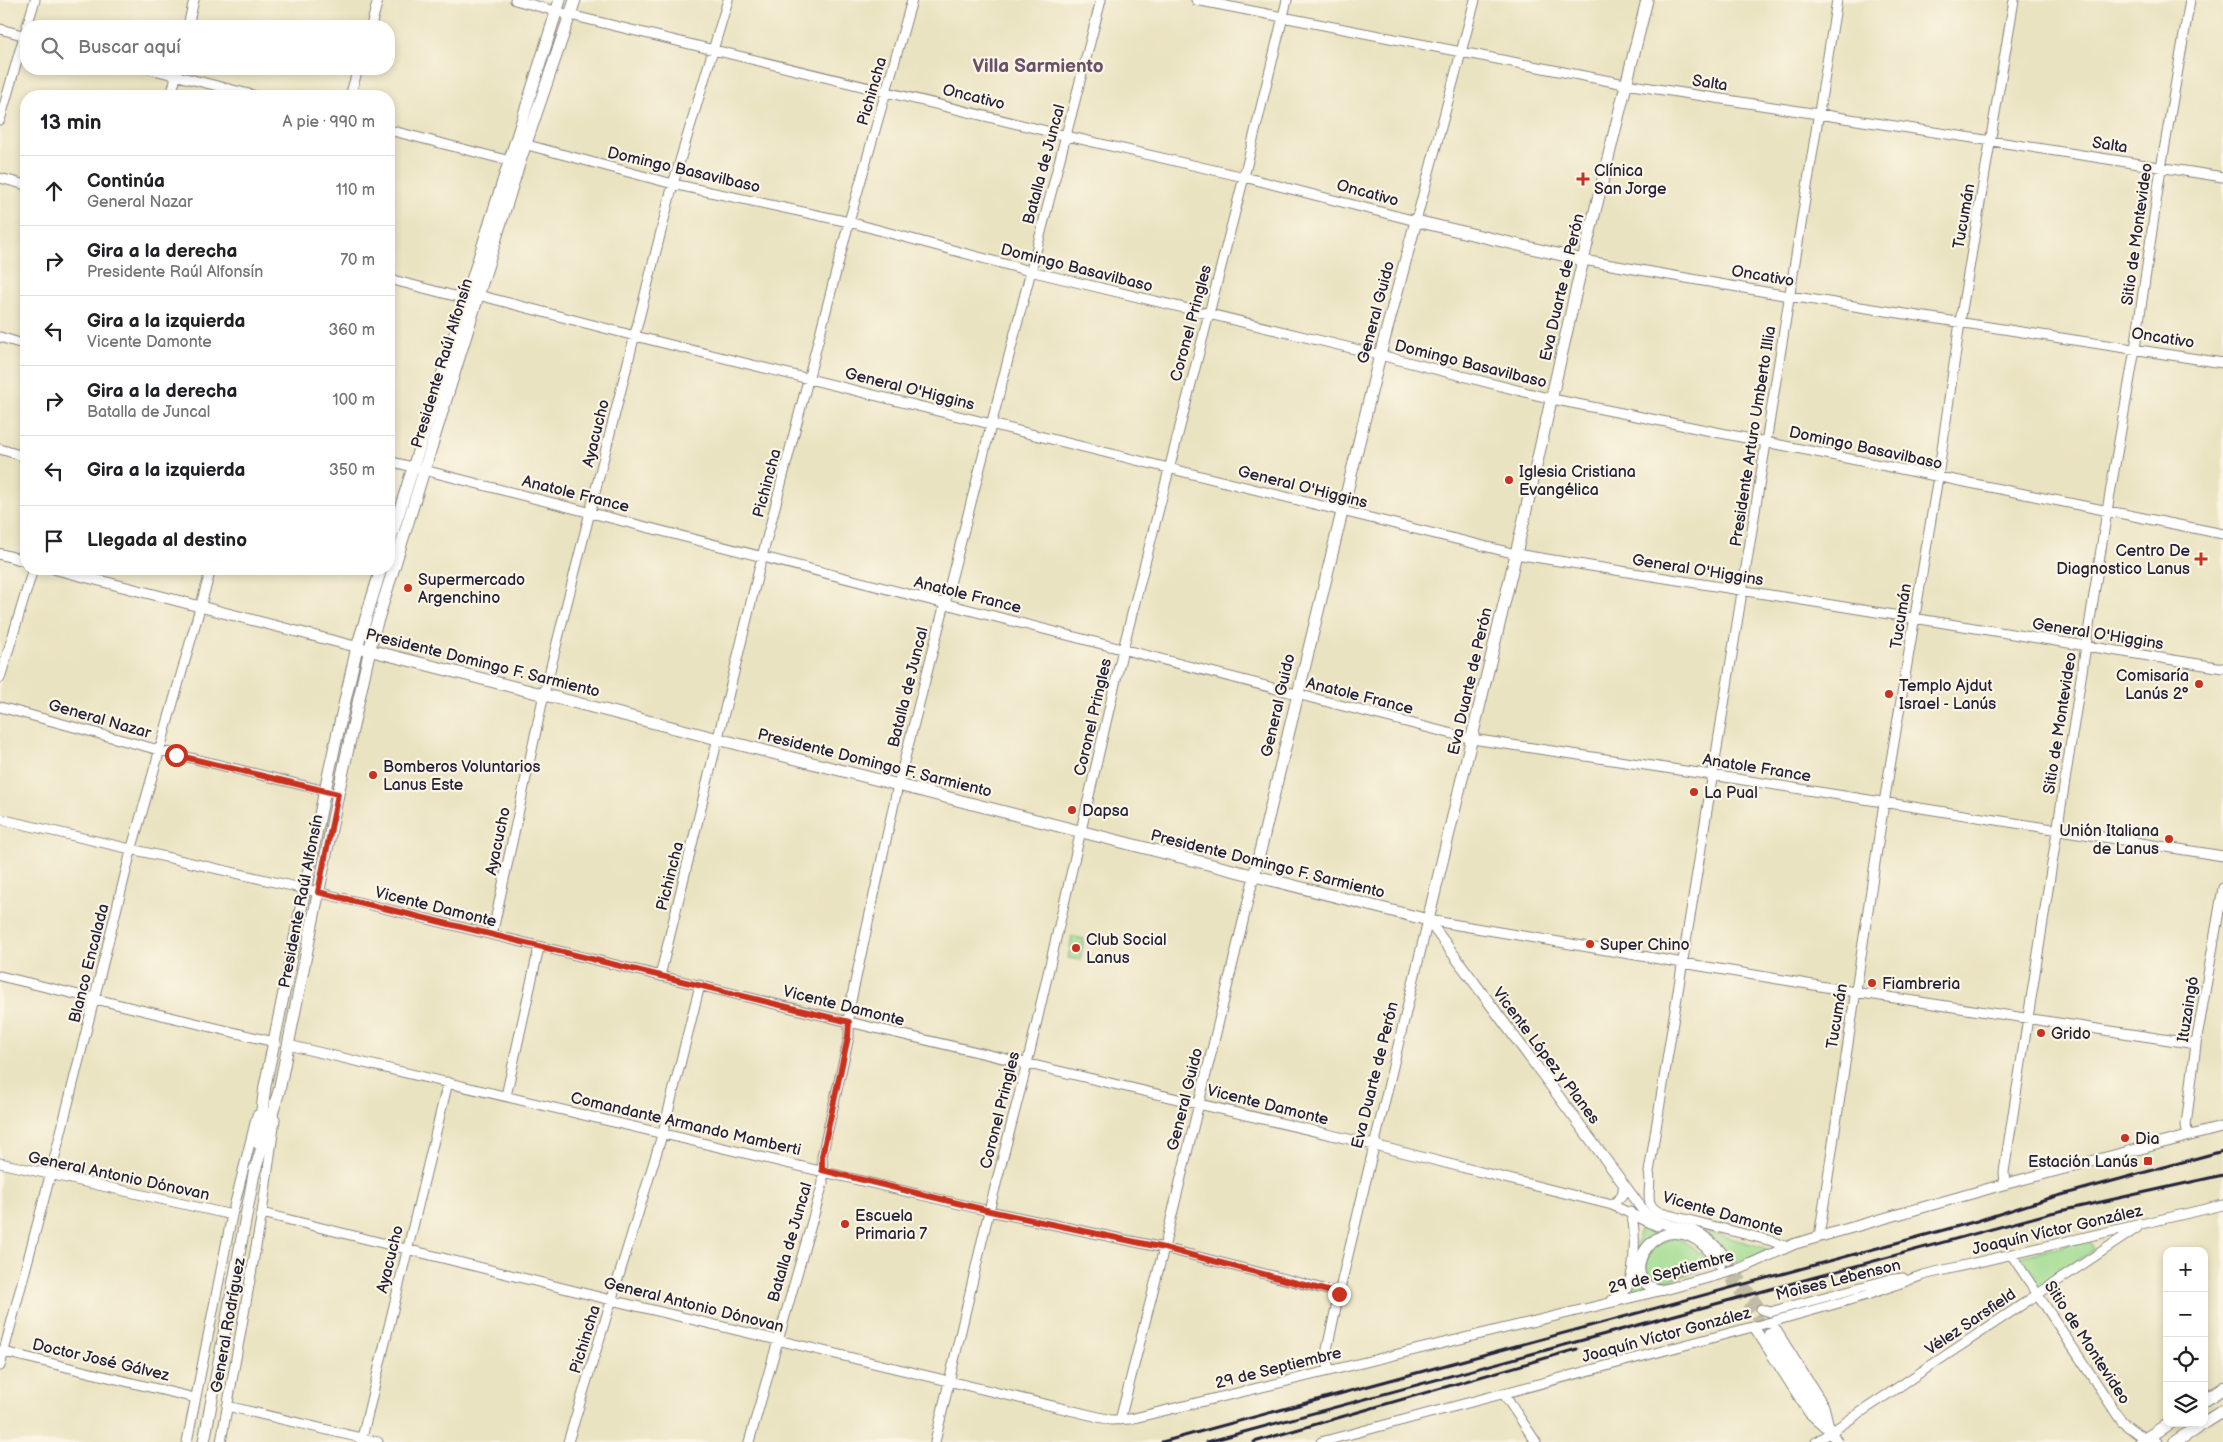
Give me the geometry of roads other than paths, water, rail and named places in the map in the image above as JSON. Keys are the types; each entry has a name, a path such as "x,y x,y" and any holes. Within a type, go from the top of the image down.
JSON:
{"main road":[{"name":"Presidente Raúl Alfonsín","path":"520,143 575,0"},
{"name":"Eva Duarte de Perón","path":"1428,920 1646,0"},
{"name":"Presidente Raúl Alfonsín","path":"395,524 466,299 520,143 558,5"},
{"name":"Presidente Raúl Alfonsín","path":"395,567 478,295 514,162"},
{"name":"Oncativo","path":"1416,221 1583,260"},
{"name":"General Guido","path":"1254,876 1296,694 1380,355 1416,221"},
{"name":"Presidente Raúl Alfonsín","path":"204,1442 250,1202 265,1086 325,790 357,647 379,575"},
{"name":"Presidente Raúl Alfonsín","path":"254,1174 279,1091 338,794 370,650 392,575"},
{"name":"Presidente Domingo F. Sarmiento","path":"357,647 1428,920"},
{"path":"2208,1397 2223,1388"},
{"path":"2208,1420 2223,1411"},
{"path":"2148,1441 2165,1427"},
{"path":"2175,1442 2198,1427"}],"street":[{"path":"29,20 35,0"},
{"path":"189,20 194,0"},
{"path":"373,20 378,0"},
{"name":"Oncativo","path":"515,0 558,5 570,15 1067,136 1244,177 1416,221"},
{"name":"Ayacucho","path":"492,935 544,694 673,184 728,0"},
{"name":"Pichincha","path":"660,976 719,740 762,557 849,222 912,0"},
{"name":"Batalla de Juncal","path":"749,1442 823,1183 822,1156 848,1037 849,1010 898,785 943,604 1067,136 1101,0"},
{"name":"Salta","path":"1196,0 1625,84 2223,177"},
{"name":"Coronel Pringles","path":"936,1442 990,1211 1027,1064 1123,650 1168,468 1244,177 1287,0"},
{"name":"General Guido","path":"1416,221 1475,0"},
{"name":"Presidente Arturo Umberto Illia","path":"1646,1208 1644,1183 1649,1172 1681,963 1744,592 1766,441 1837,0"},
{"name":"Tucumán","path":"1819,1237 1884,803 1938,477 1960,322 2014,0"},
{"name":"Sitio de Montevideo","path":"2005,1184 2004,1172 2027,1019 2107,511 2135,349 2161,168 2190,0"},
{"path":"0,29 20,31"},
{"path":"0,120 20,52"},
{"path":"172,90 176,75"},
{"path":"187,75 237,90"},
{"path":"352,90 356,75"},
{"path":"395,132 514,162"},
{"name":"Domingo Basavilbaso","path":"520,143 673,184 849,222 1030,271 1380,355 1552,399 2223,534"},
{"path":"0,178 20,184"},
{"name":"Oncativo","path":"1583,260 1790,296 2223,363"},
{"path":"395,281 466,299 478,295"},
{"name":"General O'Higgins","path":"478,295 635,336 1516,554 2223,668"},
{"path":"0,337 20,343"},
{"path":"0,450 20,455"},
{"name":"Anatole France","path":"395,463 1472,739 2223,856"},
{"path":"0,554 20,559"},
{"path":"0,678 31,575"},
{"name":"Presidente Domingo F. Sarmiento","path":"78,575 357,647"},
{"name":"Blanco Encalada","path":"0,1366 2,1351 50,1176 131,851 209,575"},
{"name":"General Nazar","path":"0,707 159,750 338,794"},
{"name":"Vicente Damonte","path":"0,819 131,851 318,892 849,1022 1374,1145 1612,1205 1677,1233"},
{"name":"General Guido","path":"1120,1420 1200,1103 1254,876"},
{"name":"Ituzaingó","path":"2188,1136 2186,1125 2196,1044 2223,888"},
{"name":"Presidente Domingo F. Sarmiento","path":"1428,920 1855,992 2196,1044"},
{"name":"Eva Duarte de Perón","path":"1328,1371 1326,1354 1339,1294 1428,920"},
{"name":"Vicente López y Planes","path":"1428,920 1624,1184 1646,1208"},
{"path":"506,1096 539,947"},
{"path":"0,976 274,1042"},
{"name":"Pichincha","path":"568,1442 663,1132 700,986"},
{"name":"Comandante Armando Mamberti","path":"288,1045 663,1132 990,1211 1164,1248 1339,1294"},
{"name":"Ayacucho","path":"362,1440 448,1082"},
{"name":"Presidente Raúl Alfonsín","path":"232,1215 265,1086"},
{"name":"Presidente Raúl Alfonsín","path":"262,1213 279,1091"},
{"name":"29 de Septiembre","path":"1120,1420 1663,1290 1742,1268 1787,1247 1819,1237 2005,1184 2223,1127"},
{"name":"General Antonio Dónovan","path":"0,1163 50,1176 232,1215"},
{"path":"1612,1205 1622,1196 1624,1184"},
{"name":"Joaquín Víctor González","path":"1321,1442 1503,1392 1754,1327 1867,1295 1923,1275 2223,1205"},
{"path":"1646,1208 1653,1219 1696,1232 1710,1242 1724,1263 1701,1243 1686,1235 1670,1233 1654,1240 1647,1245 1641,1256 1640,1272 1644,1280 1651,1287 1663,1290"},
{"name":"Vicente Damonte","path":"1646,1208 1772,1241 1787,1247"},
{"path":"1608,1303 1624,1291 1630,1278 1635,1231 1630,1212"},
{"name":"General Antonio Dónovan","path":"262,1213 611,1300 1120,1420"},
{"name":"General Rodríguez","path":"221,1442 262,1213"},
{"name":"General Rodríguez","path":"186,1442 232,1215"},
{"name":"Vélez Sarsfield","path":"1816,1442 2141,1225"},
{"name":"Sitio de Montevideo","path":"2011,1254 2122,1422 2148,1441"},
{"name":"Moises Lebenson","path":"1761,1309 1770,1312 1887,1280 1923,1275"},
{"path":"1771,1322 1824,1406 1831,1432"},
{"path":"1754,1327 1809,1413 1831,1432"},
{"path":"1769,1334 1838,1442"},
{"name":"Doctor José Gálvez","path":"2,1351 195,1398"},
{"path":"1503,1392 1536,1442"},
{"path":"227,1406 362,1440 378,1442"}],"tunnel":[{"path":"1728,1260 1761,1309"},
{"path":"1721,1266 1769,1334"}],"railway":[{"path":"1162,1442 1977,1221 2043,1200 2223,1151"},
{"path":"1207,1442 2051,1213 2223,1175"},
{"path":"1254,1442 1577,1349"}],"place":[{"name":"Clínica San Jorge","path":"1583,179"},
{"name":"Iglesia Cristiana Evangélica","path":"1509,480"},
{"name":"Centro De Diagnostico Lanus","path":"2201,559"},
{"name":"Supermercado Argenchino","path":"408,588"},
{"name":"Comisaría Lanús 2°","path":"2199,684"},
{"name":"Templo Ajdut Israel - Lanús","path":"1889,694"},
{"name":"Bomberos Voluntarios Lanus Este","path":"373,775"},
{"name":"La Pual","path":"1694,792"},
{"name":"Dapsa","path":"1072,810"},
{"name":"Unión Italiana de Lanus","path":"2169,839"},
{"name":"Super Chino","path":"1590,944"},
{"name":"Club Social Lanus","path":"1076,948"},
{"name":"Fiambreria","path":"1872,983"},
{"name":"Grido","path":"2041,1033"},
{"name":"Dia","path":"2125,1138"},
{"name":"Estación Lanús","path":"2148,1161"},
{"name":"Escuela Primaria 7","path":"845,1224"}],"district":[{"name":"Villa Sarmiento","path":"1038,65"}]}
